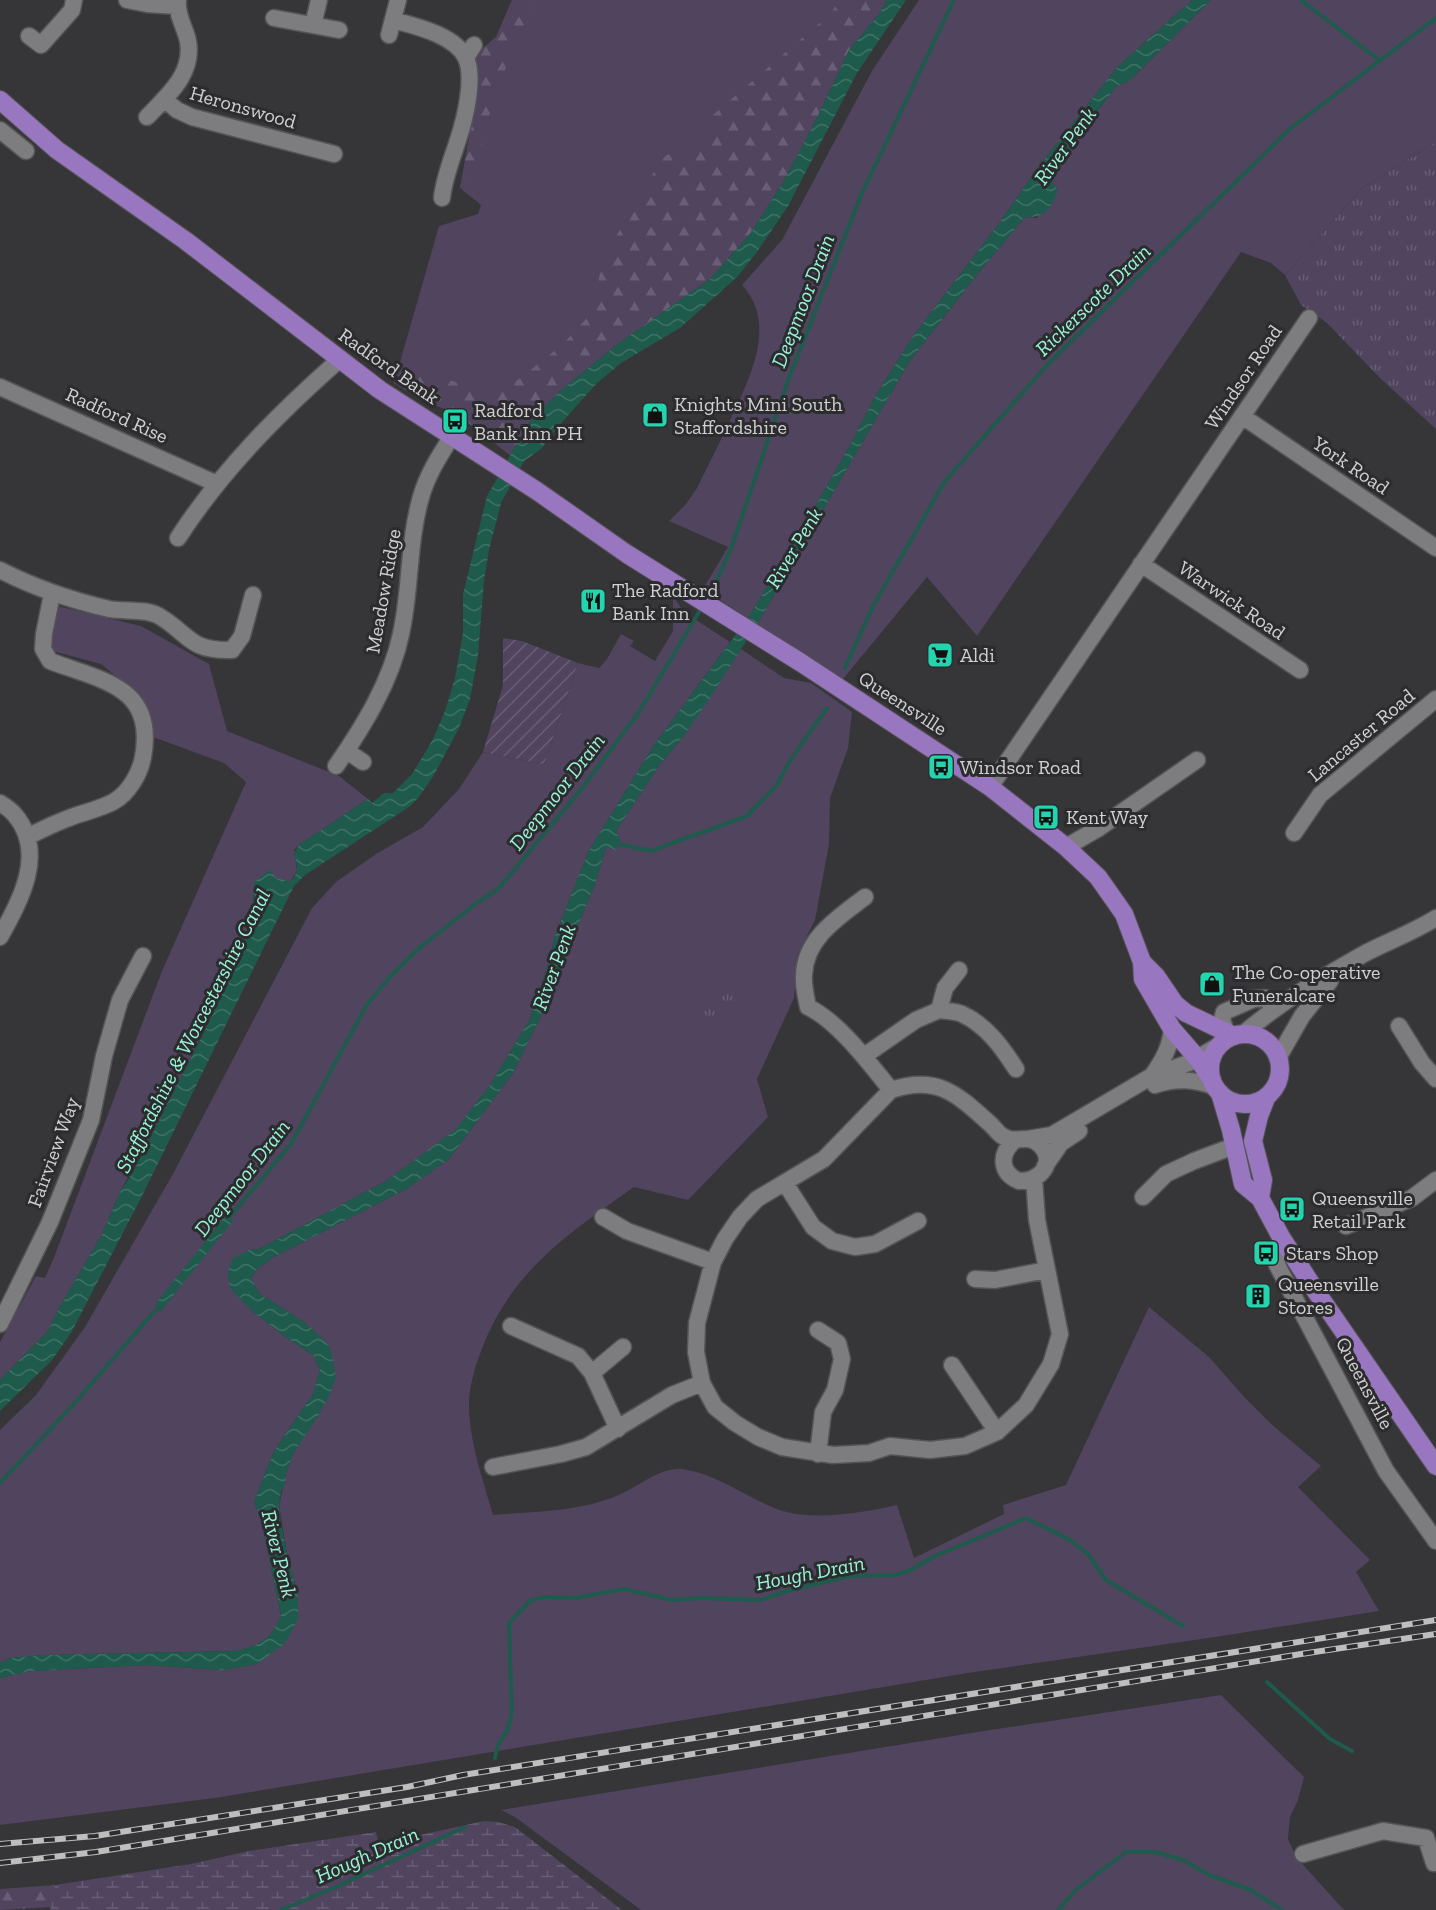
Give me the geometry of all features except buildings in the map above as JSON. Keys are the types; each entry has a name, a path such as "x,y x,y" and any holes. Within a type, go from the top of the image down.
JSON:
{"highway":[{"name":"Radford Bank","path":"0,100 57,150 186,241 380,390 537,490 602,537 831,683"},
{"name":"Queensville","path":"831,683 990,787 1066,847 1098,877 1124,914 1142,962 1143,979 1172,1029 1216,1087"},
{"path":"1142,962 1186,1013 1230,1037 1250,1034 1265,1040 1275,1051 1280,1073 1275,1088 1266,1098 1258,1116 1253,1141 1263,1180 1260,1198"},
{"path":"1230,1037 1210,1064 1243,1184 1260,1198 1281,1237 1328,1310 1436,1466"},
{"path":"1216,1087 1234,1102 1243,1104 1266,1098"}],"street":[{"path":"29,36 41,45 72,10 74,0"},
{"path":"127,0 147,4 177,3"},
{"path":"313,25 319,0"},
{"path":"398,0 391,27 425,28 470,51 471,87 459,136 441,188"},
{"name":"Heronswood","path":"147,117 184,74 188,58 188,41 181,26 177,3"},
{"path":"274,18 339,30"},
{"name":"Heronswood","path":"164,99 177,110 192,117 312,157 334,154"},
{"path":"0,130 26,151"},
{"name":"Windsor Road","path":"990,787 1309,318"},
{"path":"178,538 217,484 291,402 339,360"},
{"name":"Radford Rise","path":"0,387 217,484"},
{"name":"York Road","path":"1242,416 1436,548"},
{"name":"Meadow Ridge","path":"336,766 369,715 390,669 401,635 416,518 421,496 452,436"},
{"name":"Warwick Road","path":"1141,564 1300,670"},
{"path":"0,570 52,594 113,609 158,615 197,646 214,651 232,650 242,636 253,595"},
{"path":"27,837 68,818 114,801 138,774 144,745 144,726 138,706 123,690 98,677 50,661 43,649 52,594"},
{"name":"Lancaster Road","path":"1294,833 1320,795 1436,699"},
{"path":"347,751 363,762"},
{"path":"1066,847 1099,828 1197,760"},
{"path":"0,803 15,815 27,837 30,854 27,879 20,902 0,937"},
{"path":"865,897 826,927 808,953 804,975 808,1007 819,1012 864,1056 891,1090"},
{"path":"1045,1166 1045,1154 1035,1142 1015,1139 960,1097 942,1088 921,1083 891,1090 824,1159 757,1199 740,1217 725,1239 713,1262 697,1323 696,1353 702,1383 715,1407 758,1437 782,1447 818,1454 869,1453 890,1446 930,1450 964,1446 997,1432 1026,1405 1052,1364 1060,1334 1029,1185 1006,1171 1004,1155 1008,1147 1015,1139 1052,1135 1152,1076 1197,1059 1362,956 1412,933 1436,918"},
{"name":"Fairview Way","path":"0,1324 50,1222 91,1120 104,1056 120,1000 143,956"},
{"path":"1278,1058 1313,1000 1341,969"},
{"path":"939,1010 945,988 959,970"},
{"path":"1230,1037 1221,1020 1224,1012 1234,1006 1265,998 1270,1000 1271,1011"},
{"path":"864,1056 916,1020 939,1010 962,1014 984,1029 999,1043 1016,1068"},
{"path":"1399,1026 1422,1063 1436,1079"},
{"path":"1152,1076 1164,1059 1172,1029"},
{"path":"1029,1185 1042,1173 1061,1143 1154,1085 1169,1080 1190,1080 1216,1087"},
{"path":"1143,1197 1166,1174 1234,1146"},
{"path":"1346,1226 1412,1198 1436,1180"},
{"path":"785,1183 813,1227 832,1241 855,1248 875,1245 918,1221"},
{"path":"603,1217 627,1231 713,1262"},
{"name":"Queensville","path":"1281,1237 1277,1265 1386,1471 1436,1540"},
{"path":"975,1279 995,1280 1047,1270"},
{"path":"510,1326 578,1356 592,1373 618,1429"},
{"path":"818,1330 838,1343 842,1359 835,1390 824,1412 818,1454"},
{"path":"592,1373 623,1347"},
{"path":"952,1365 997,1432"},
{"path":"490,1468 586,1447 672,1395 702,1383"},
{"path":"1303,1854 1383,1831 1426,1838 1434,1863 1436,1863"}],"green space":[{"path":"512,0 887,0 528,424 510,455 451,411 423,401 394,383 439,226 478,214 481,205 460,188 478,89 475,55 496,37"},
{"path":"512,0 536,0 494,96 473,180 460,188 478,89 475,55 496,37"},
{"path":"839,0 887,0 879,14 849,50 782,184 750,234 710,279 619,343 560,391 528,424 510,455 451,411 423,401 394,383 403,372 411,369 497,394 563,344 595,309 601,262 662,158 682,147 698,152 713,115 831,13"},
{"path":"919,0 1192,0 1118,66 1039,166 1000,222 913,336 873,400 849,447 748,618 703,589 728,547 669,521 686,504 697,488 729,423 753,366 759,332 758,316 752,300 742,285 782,240 872,71"},
{"path":"1211,0 1436,0 1436,142 1362,188 1285,275 1271,263 1241,252 977,636 927,577 843,679 757,624 909,362 1025,217 1037,218 1051,179 1052,168 1117,86 1129,81"},
{"path":"1436,142 1436,429 1381,379 1326,322 1301,305 1285,275 1362,188"},
{"path":"673,596 684,612 730,642 654,745 588,852 555,936 530,1019 490,1085 455,1131 386,1181 259,1249 248,1250 252,1311 313,1355 320,1370 313,1394 274,1451 254,1502 261,1519 281,1616 273,1631 260,1643 237,1651 42,1655 11,1658 0,1663 0,1430 36,1395 85,1327 174,1172 312,908 336,882 376,854 423,827 459,789 483,752 544,765 578,663 599,668 607,659 621,634 634,641 630,646 655,661 673,631"},
{"path":"57,606 141,626 209,664 227,731 339,776 368,799 294,850 297,871 290,882 273,876 253,894 253,919 241,943 233,971 166,1108 121,1190 101,1236 48,1331 0,1380 0,1342 36,1276 45,1278 162,971 246,782 224,763 153,737 142,698 101,664 49,650"},
{"path":"503,638 522,641 578,663 544,765 483,752 503,685"},
{"path":"741,649 784,678 811,683 852,712 848,748 830,798 829,844 815,920 798,954 794,998 757,1079 768,1117 688,1200 634,1187 545,1255 510,1296 495,1319 483,1346 473,1375 469,1397 474,1446 493,1515 562,1509 596,1503 627,1491 660,1473 682,1469 709,1476 770,1506 796,1514 840,1514 897,1505 914,1558 1004,1514 1003,1505 1066,1485 1149,1307 1209,1357 1271,1424 1321,1466 1298,1487 1370,1560 1356,1572 1379,1611 968,1673 215,1798 0,1825 0,1678 30,1671 146,1665 222,1670 257,1664 298,1619 298,1596 287,1554 279,1505 293,1454 330,1394 330,1347 305,1323 259,1293 251,1278 256,1270 272,1258 408,1188 449,1159 513,1073 539,1020 595,884 606,847 620,840 616,831 660,764 684,736"},
{"path":"721,980 744,997 718,1031 703,1032 687,1018"},
{"path":"1221,1695 1304,1777 1298,1800 1290,1817 1288,1839 1296,1857 1344,1910 641,1910 515,1817 501,1810 971,1733"},
{"path":"484,1821 515,1827 622,1910 50,1910 55,1885 191,1864 249,1851 376,1832 379,1844"},
{"path":"55,1885 51,1907 0,1910 0,1889"}],"water":[{"path":"887,0 906,0 857,73 788,206 757,252 737,277 680,328 621,363 597,383 541,449 524,461 501,503 489,550 478,656 470,699 459,728 434,775 409,807 305,875 294,886 141,1198 71,1333 52,1360 0,1411 0,1380 48,1331 101,1236 121,1190 133,1172 201,1038 233,971 241,943 253,919 254,882 270,870 277,879 290,882 296,872 294,853 299,845 368,799 372,803 384,793 393,793 412,774 432,741 445,711 455,678 463,633 463,594 487,496 528,424 560,391 619,343 710,279 750,234 782,184 849,50 879,14"},
{"name":"River Penk","path":"1192,0 1211,0 1129,81 1117,86 1052,168 1051,179 1058,191 1050,207 1038,216 1025,217 909,362 757,624 706,704 684,736 660,764 616,831 620,840 616,850 606,847 595,884 539,1020 513,1073 449,1159 408,1188 272,1258 256,1270 251,1278 259,1293 305,1323 330,1347 336,1377 318,1416 293,1454 281,1491 280,1517 298,1596 298,1619 285,1643 257,1664 222,1670 146,1665 30,1671 0,1678 0,1663 11,1658 42,1655 237,1651 260,1643 273,1631 281,1615 261,1519 254,1502 274,1451 313,1394 320,1370 313,1355 252,1311 230,1288 228,1272 232,1259 249,1250 259,1249 386,1181 455,1130 490,1085 530,1019 555,936 588,852 654,745 748,618 849,447 873,400 913,336 1000,222 1039,166 1118,66"},
{"path":"227,1214 233,1221 160,1312 156,1303"}],"waterway":[{"name":"Deepmoor Drain","path":"707,598 732,546 790,375 862,193 954,0"},
{"path":"1301,0 1379,60"},
{"name":"Rickerscote Drain","path":"845,668 873,606 945,481 1047,365 1291,128 1436,18"},
{"name":"Deepmoor Drain","path":"228,1219 291,1144 366,1006 388,979 419,948 498,889 580,791 639,712 702,607"},
{"name":"Rickerscote Drain","path":"614,843 651,851 747,816 776,786 791,759 827,708"},
{"name":"Deepmoor Drain","path":"0,1483 72,1406 160,1305"},
{"name":"Hough Drain","path":"495,1758 512,1713 509,1623 531,1600 545,1597 575,1598 624,1589 672,1600 701,1598 761,1600 787,1591 849,1576 896,1575 1026,1518 1070,1540 1088,1554 1106,1580 1183,1626"},
{"name":"Hough Drain","path":"1267,1682 1330,1739 1352,1751"},
{"name":"Hough Drain","path":"281,1910 465,1827"},
{"path":"1058,1910 1077,1889 1126,1852 1155,1852 1183,1860 1211,1876 1249,1889 1282,1910"}],"railway":[{"path":"0,1844 95,1836 1436,1620"},
{"path":"0,1863 96,1852 1301,1654 1436,1634"}],"place":[{"name":"Knights Mini South Staffordshire","path":"655,415"},
{"name":"Radford Bank Inn PH","path":"455,421"},
{"name":"The Radford Bank Inn","path":"593,601"},
{"name":"Aldi","path":"940,655"},
{"name":"Windsor Road","path":"941,767"},
{"name":"Kent Way","path":"1046,817"},
{"name":"The Co-operative Funeralcare","path":"1212,984"},
{"name":"Queensville Retail Park","path":"1292,1209"},
{"name":"Stars Shop","path":"1266,1253"},
{"name":"Queensville Stores","path":"1258,1296"}],"water label":[{"name":"Staffordshire & Worcestershire Canal","path":"193,1031"}]}
